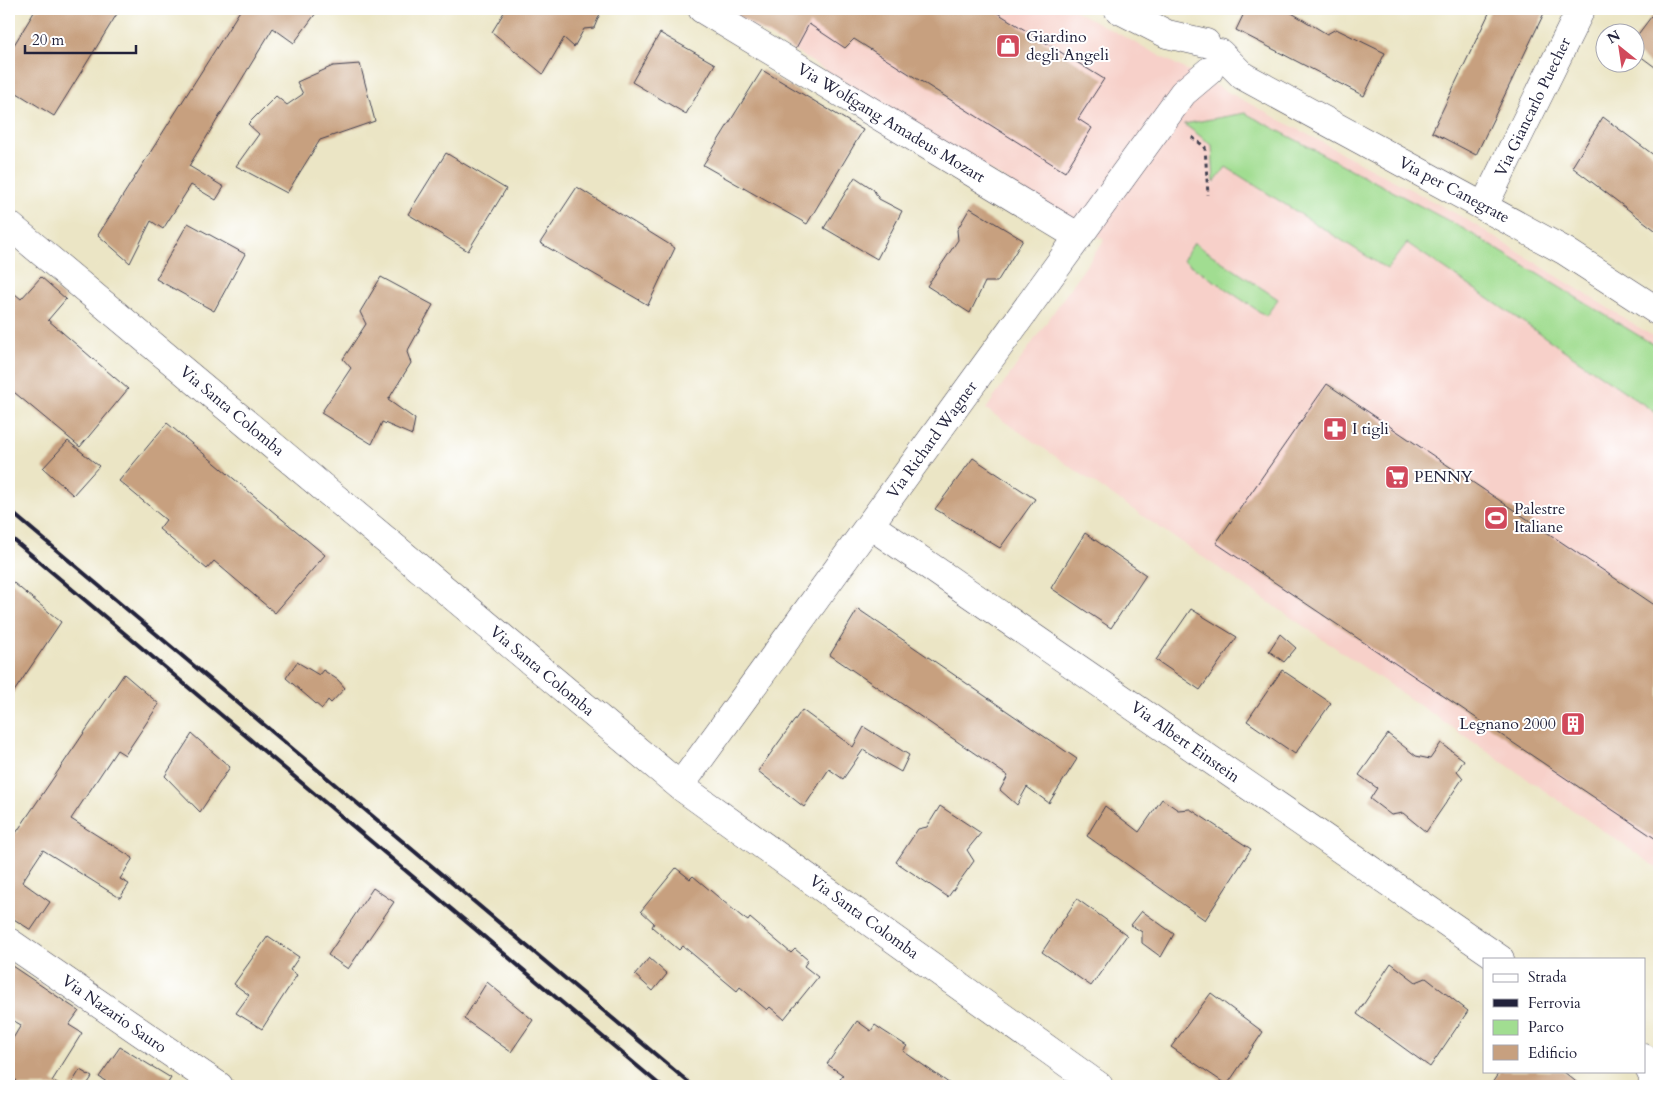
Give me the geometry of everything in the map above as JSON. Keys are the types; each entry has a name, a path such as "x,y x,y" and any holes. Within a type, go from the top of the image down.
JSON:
{"street":[{"name":"Via Wolfgang Amadeus Mozart","path":"702,9 1079,236"},
{"name":"Via per Canegrate","path":"1118,9 1167,34 1205,60 1243,76 1565,251 1659,312"},
{"name":"Via Giancarlo Puecher","path":"1484,206 1581,9"},
{"name":"Via Richard Wagner","path":"680,786 1165,118 1205,60"},
{"name":"Via Santa Colomba","path":"9,225 680,786 1099,1086"},
{"name":"Via Albert Einstein","path":"870,525 1499,958"},
{"name":"Via Nazario Sauro","path":"9,942 212,1084"},
{"path":"1646,1062 1653,1077 1653,1086"}],"path":[{"path":"1165,118 1205,147 1208,195"}],"shaded area":[{"path":"725,9 1072,9 1464,218 1659,340 1659,869 986,409 1104,240"}],"green space":[{"path":"1245,113 1464,229 1659,348 1659,415 1407,243 1387,269 1226,167 1214,183 1212,145 1184,124"},
{"path":"1194,243 1278,299 1266,316 1183,260"}],"building":[{"path":"36,9 120,9 54,116 9,88 9,53"},
{"path":"241,9 319,9 294,43 273,28 189,166 224,187 216,200 191,185 163,229 151,221 130,263 98,235"},
{"path":"506,9 602,9 594,28 584,29 574,47 564,38 543,74 492,32"},
{"path":"727,9 991,9 1104,79 1078,119 1092,128 1065,172 854,39 845,48 809,24 795,50"},
{"path":"1246,9 1291,9 1290,12 1327,34 1336,29 1385,53 1364,96 1236,30"},
{"path":"1491,9 1546,9 1476,155 1432,132"},
{"path":"1659,9 1659,70 1646,60 1646,24"},
{"path":"660,33 715,64 686,114 632,82"},
{"path":"360,64 375,121 320,140 287,193 236,166 259,134 248,124 276,96 287,105 303,94 297,82 333,66"},
{"path":"762,70 863,130 807,224 703,165"},
{"path":"1603,117 1659,159 1659,233 1572,167"},
{"path":"446,153 506,189 468,251 408,214"},
{"path":"855,177 873,189 879,199 902,211 877,259 824,228"},
{"path":"577,187 675,248 648,305 540,243"},
{"path":"970,208 1023,240 997,282 985,282 970,313 927,286 958,240 957,230"},
{"path":"188,223 245,254 214,311 156,279"},
{"path":"41,277 66,299 48,320 128,389 80,447 9,388 9,289 21,299"},
{"path":"381,277 433,305 407,352 411,363 388,400 415,419 412,435 382,422 372,444 321,413 351,368 343,359 366,324 360,312"},
{"name":"Legnano 2000","path":"1327,384 1659,608 1659,841 1216,543"},
{"path":"167,423 325,555 275,613 214,561 207,569 159,529 166,520 119,481"},
{"path":"68,441 99,466 73,495 43,468"},
{"path":"973,458 1035,499 1000,548 935,509"},
{"path":"1085,533 1146,575 1111,628 1051,588"},
{"path":"9,579 61,622 9,699"},
{"path":"858,609 1077,759 1049,803 1027,787 1017,805 1000,790 1008,776 830,655"},
{"path":"1191,609 1237,637 1200,690 1156,660"},
{"path":"1280,634 1296,648 1284,662 1269,651"},
{"path":"297,662 319,675 323,670 338,680 345,688 331,703 328,700 322,709 286,678"},
{"path":"1282,670 1331,703 1295,754 1247,721"},
{"path":"124,674 159,704 125,755 117,750 71,819 133,858 120,879 129,884 120,898 43,850 22,882 50,902 31,930 9,916 9,828 16,833"},
{"path":"802,710 853,747 864,727 909,755 901,772 863,750 843,779 829,769 804,807 758,771"},
{"path":"192,734 230,767 200,812 165,776"},
{"path":"1388,734 1416,756 1430,759 1441,743 1464,760 1457,771 1463,778 1426,832 1403,813 1391,815 1370,799 1377,788 1359,775"},
{"path":"1162,799 1178,810 1190,809 1251,849 1205,920 1087,836 1105,806 1139,832"},
{"path":"940,806 981,833 967,850 974,861 948,897 896,862 918,829 927,827"},
{"path":"676,868 690,879 693,876 748,921 750,918 791,953 795,949 808,960 804,966 818,977 784,1019 770,1007 767,1010 740,987 737,991 683,946 679,950 652,927 654,923 641,911"},
{"path":"373,888 394,902 348,969 328,955"},
{"path":"1077,899 1127,935 1091,986 1042,952"},
{"path":"1142,911 1174,934 1161,957 1142,943 1142,932 1131,925"},
{"path":"268,936 299,957 290,970 297,975 262,1029 236,1013 249,995 234,984"},
{"path":"649,958 667,974 653,991 635,975"},
{"path":"1391,963 1416,982 1426,978 1468,1011 1430,1067 1357,1014"},
{"path":"9,964 79,1011 69,1025 82,1033 52,1081 61,1086 10,1086 16,1080 9,1075 9,1045 21,1025 9,1018"},
{"path":"487,982 533,1020 511,1052 464,1019"},
{"path":"1211,993 1263,1032 1227,1085 1171,1047"},
{"path":"857,1021 871,1031 875,1025 907,1046 903,1051 953,1086 850,1086 840,1079 843,1075 827,1064"},
{"path":"120,1047 171,1078 166,1086 113,1086 99,1077"},
{"path":"80,1070 92,1077 86,1086 70,1086"},
{"path":"1499,1072 1564,1072 1581,1086 1490,1086"}],"railway":[{"path":"9,510 693,1086"},
{"path":"9,536 661,1086"}],"place":[{"name":"Giardino degli Angeli","path":"1008,46"},
{"name":"I tigli","path":"1335,429"},
{"name":"PENNY","path":"1397,477"},
{"name":"Palestre Italiane","path":"1496,518"},
{"name":"Legnano 2000","path":"1573,724"}]}
